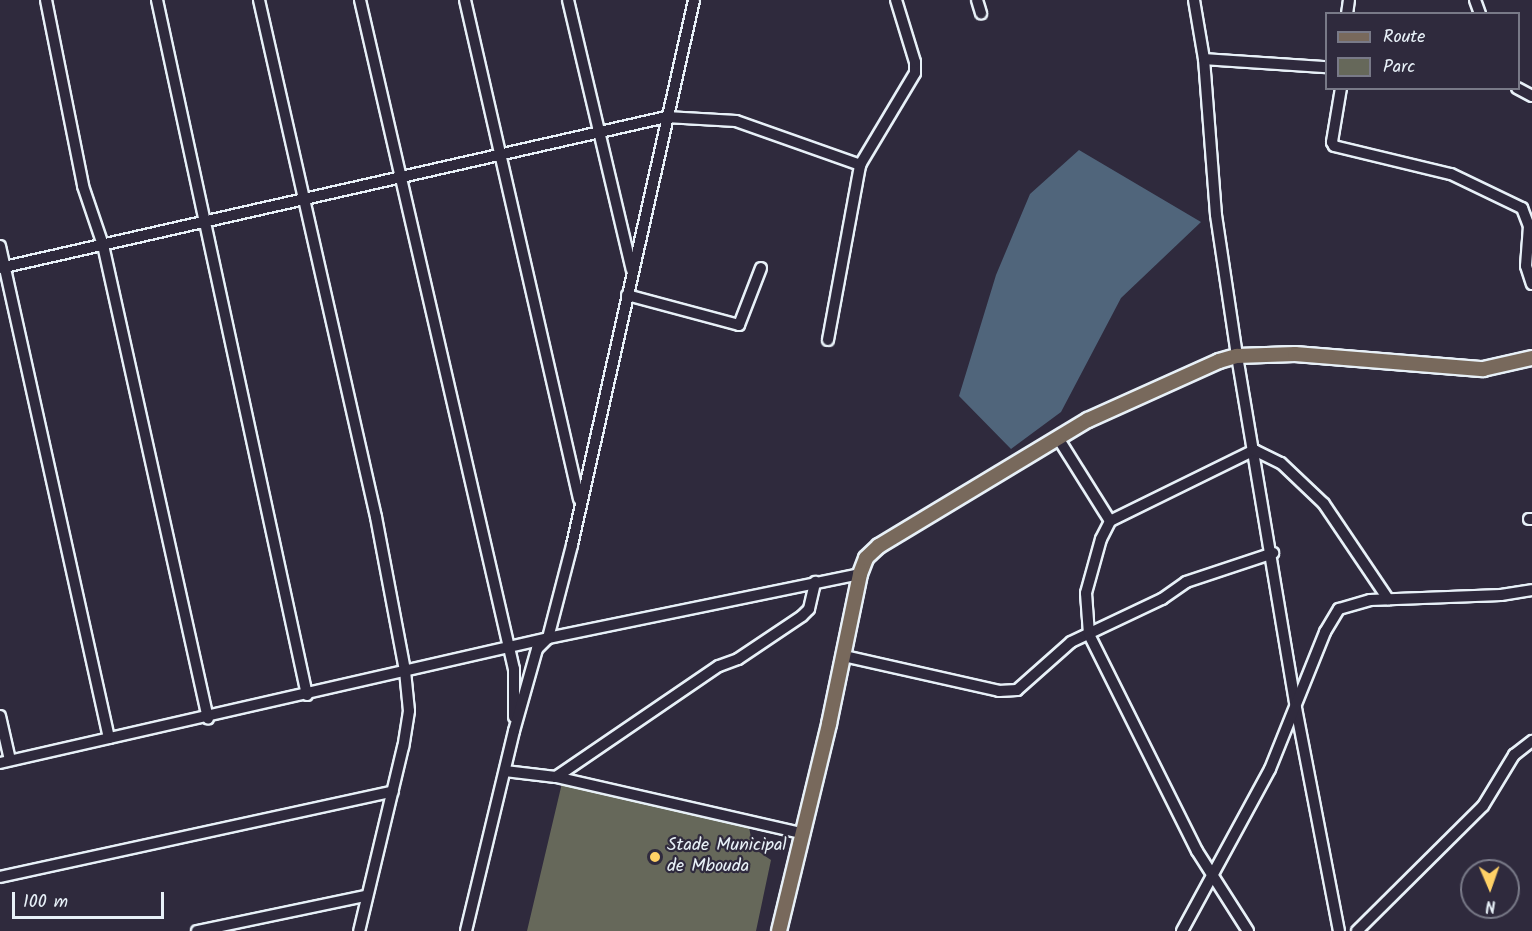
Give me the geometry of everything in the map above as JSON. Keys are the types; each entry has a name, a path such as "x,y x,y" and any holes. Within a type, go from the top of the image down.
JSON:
{"main road":[{"path":"779,931 804,834 860,574 866,558 879,546 1123,401 1238,356 1317,355 1483,369 1532,358"}],"street":[{"path":"46,0 83,186 103,245 208,718"},
{"path":"157,0 307,695"},
{"path":"259,0 376,517 405,671 409,711 393,791 365,896 359,931"},
{"path":"360,0 403,178 514,669 514,731"},
{"path":"465,0 580,503"},
{"path":"568,0 632,273"},
{"path":"466,931 514,731 537,649 548,638 694,0"},
{"path":"828,340 860,165 915,73 915,62 896,0"},
{"path":"977,0 981,13"},
{"path":"1194,0 1204,59 1216,215 1273,553 1296,708 1339,931"},
{"path":"1204,59 1325,67"},
{"path":"1341,90 1332,142 1334,146 1451,174 1522,208 1529,226 1526,266 1532,284"},
{"path":"3,268 502,157 666,117 736,121 860,165"},
{"path":"0,246 3,268 109,738"},
{"path":"627,295 739,325 761,268"},
{"path":"1058,438 1110,522"},
{"path":"1248,931 1211,876 1089,634 1086,593 1110,522 1254,450"},
{"path":"1254,450 1281,463 1311,491 1366,563 1388,599"},
{"path":"843,656 1008,692 1025,686 1061,648 1162,600 1186,582 1273,553"},
{"path":"0,716 5,762 208,718 548,638 860,574"},
{"path":"556,777 719,666 738,659 802,616 809,609 815,582"},
{"path":"1182,931 1270,769 1325,632 1339,609 1355,602 1501,595 1532,590"},
{"path":"1357,931 1483,806 1514,755 1532,741"},
{"path":"505,771 556,777 804,834"},
{"path":"0,877 393,791"},
{"path":"197,931 365,896"}],"green space":[{"name":"Stade Municipal de Mbouda","path":"562,783 749,827 753,848 771,860 756,931 527,931"}],"water":[{"path":"1079,150 1201,222 1121,298 1061,412 1011,449 959,396 996,275 1030,194"}],"place":[{"name":"Stade Municipal de Mbouda","path":"655,857"}]}
